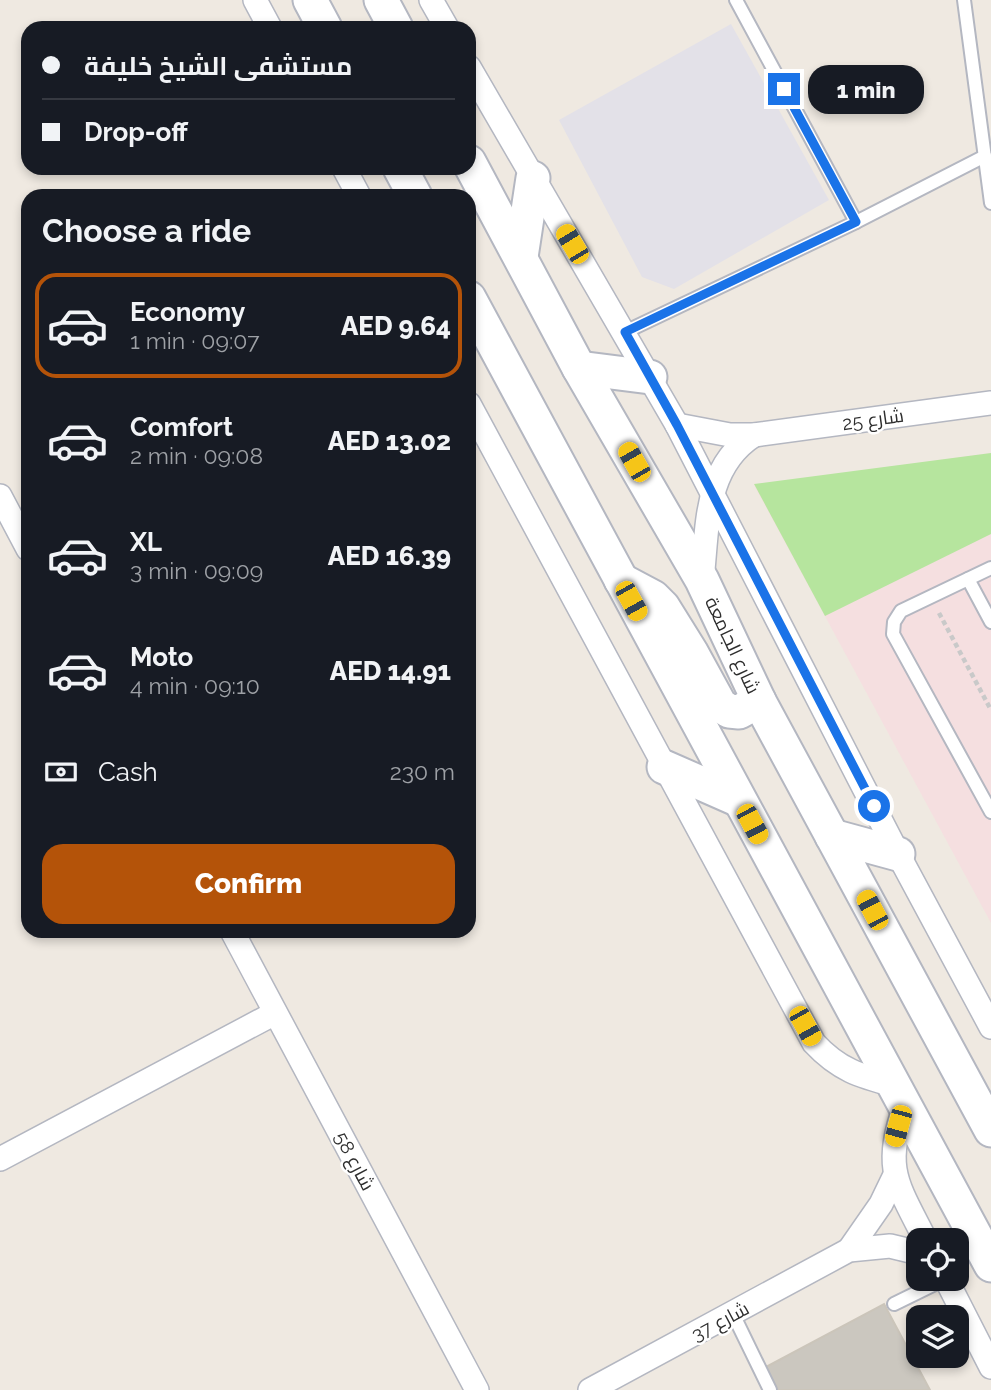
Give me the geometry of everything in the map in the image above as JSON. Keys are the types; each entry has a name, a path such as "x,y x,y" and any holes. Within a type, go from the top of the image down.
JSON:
{"main road":[{"path":"310,0 321,21"},
{"path":"381,0 392,21"},
{"name":"شارع الجامعة","path":"476,175 579,368 702,580 759,701 991,1130"},
{"path":"521,257 533,178"},
{"path":"476,311 991,1265"},
{"path":"579,368 650,377"},
{"path":"619,579 646,593 663,607 720,705 729,711 739,712 759,701"},
{"path":"664,768 739,800"},
{"path":"832,836 898,854"}],"street":[{"path":"255,0 266,21"},
{"path":"431,0 443,21"},
{"path":"476,78 677,425 898,854 989,1019"},
{"name":"شارع 25","path":"677,425 730,435 754,435 991,403"},
{"path":"476,417 814,1043 842,1068 899,1096 893,1141 895,1175 920,1228"},
{"path":"702,580 712,495 718,476 738,445 754,435"},
{"path":"0,496 21,535"},
{"name":"شارع 58","path":"236,938 477,1390"},
{"path":"0,1159 275,1013"},
{"name":"شارع 37","path":"849,1250 877,1211 895,1175"},
{"name":"شارع 37","path":"590,1390 849,1250 890,1246 906,1250"},
{"path":"952,1291 991,1367"}],"lane":[{"path":"736,0 856,222"},
{"path":"964,0 991,203"},
{"path":"625,332 856,222 985,156"},
{"path":"991,568 901,611 894,622 893,634 991,812"},
{"path":"968,579 991,622"},
{"path":"894,1304 921,1291"},
{"path":"733,1314 770,1390"}],"path":[{"path":"931,597 991,710"}],"shaded area":[{"path":"731,24 829,200 674,289 642,277 559,120"},
{"path":"991,453 991,923 754,485"}],"green space":[{"path":"991,453 991,534 825,616 754,484"}],"building":[{"path":"884,1304 906,1345 906,1368 918,1368 930,1390 778,1390 766,1367"}],"route":[{"path":"784,89 856,222 625,332 677,425 874,806"}]}
